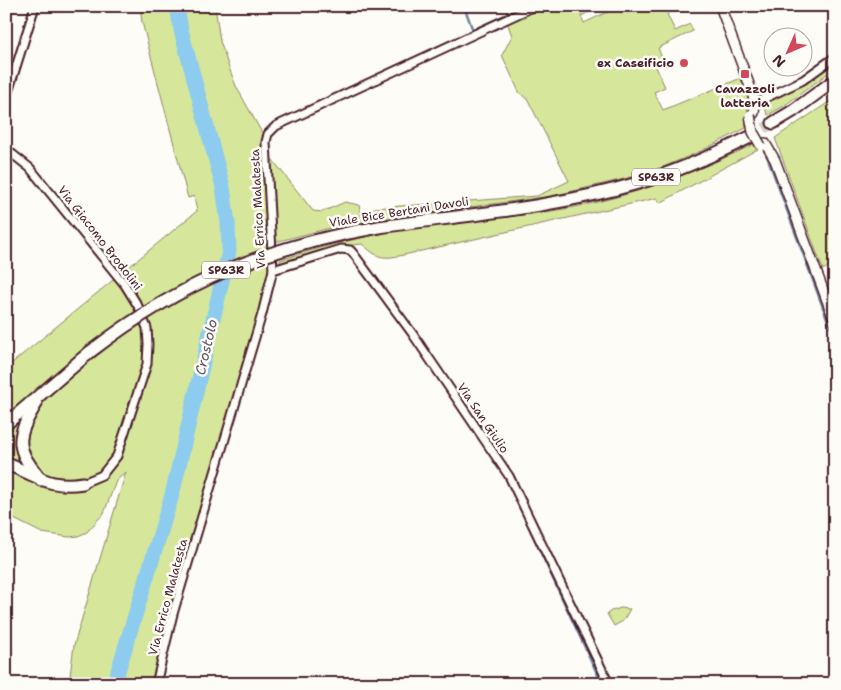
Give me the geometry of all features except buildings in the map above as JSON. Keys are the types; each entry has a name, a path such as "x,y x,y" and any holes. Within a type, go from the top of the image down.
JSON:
{"highway":[{"path":"774,122 835,80"},
{"name":"Viale Bice Bertani Davoli","path":"6,424 113,334 160,303 220,272 254,258 294,246 379,227 526,207 608,191 691,165 750,137"},
{"path":"40,395 24,424 20,438 23,456 41,480"},
{"path":"6,464 41,480 57,484 71,485 83,483"}],"street":[{"path":"6,99 35,6"},
{"name":"Via Errico Malatesta","path":"156,684 173,614 262,314 273,270 265,149 268,134 276,126 535,6"},
{"path":"720,6 752,92 755,103 752,114"},
{"path":"755,103 803,80 835,57"},
{"path":"752,92 752,114 758,131 763,144 772,154 777,166 835,322"},
{"name":"Via Giacomo Brodolini","path":"6,148 30,168 125,285 138,306 147,328 147,364 119,450 112,464 102,475 83,483"},
{"name":"Via San Giulio","path":"273,270 341,249 350,250 353,253 412,333 509,476 609,684"}],"green space":[{"path":"140,6 215,6 220,41 228,65 236,86 262,133 272,267 155,684 69,684 74,645 126,472 116,481 104,513 87,532 78,536 69,537 42,533 6,515 6,368 197,211 194,196 188,198 142,22"},
{"path":"535,6 602,6 581,16 584,23 620,6 683,6 667,14 675,31 690,24 693,31 658,48 664,63 656,67 665,87 654,92 663,110 741,78 748,101 746,128 701,151 663,167 624,179 552,196 334,227 275,242 268,163 272,159 313,211 322,212 345,202 359,205 362,218 374,217 374,208 537,196 569,181 528,100 519,92 502,55 512,36 506,19"},
{"path":"835,61 835,68 784,106 768,115 763,105 815,76"},
{"path":"835,98 835,262 823,270 775,138"},
{"path":"754,144 758,149 660,203 657,198 399,256 379,256 362,244 343,246 280,263 280,260 298,254 374,235 539,213 622,196 711,164"},
{"path":"621,608 630,609 623,621 614,626 607,614"}],"waterway":[{"name":"Crostolo","path":"114,684 172,495 229,251 228,223 223,187 181,30 177,6"},
{"path":"464,6 472,28 475,29 525,6"},
{"path":"764,148 835,340"},
{"path":"520,508 602,684"}],"tunnel":[{"path":"750,137 773,123"}],"place":[{"name":"ex Caseificio","path":"684,63"},
{"name":"Cavazzoli latteria","path":"745,74"}]}
